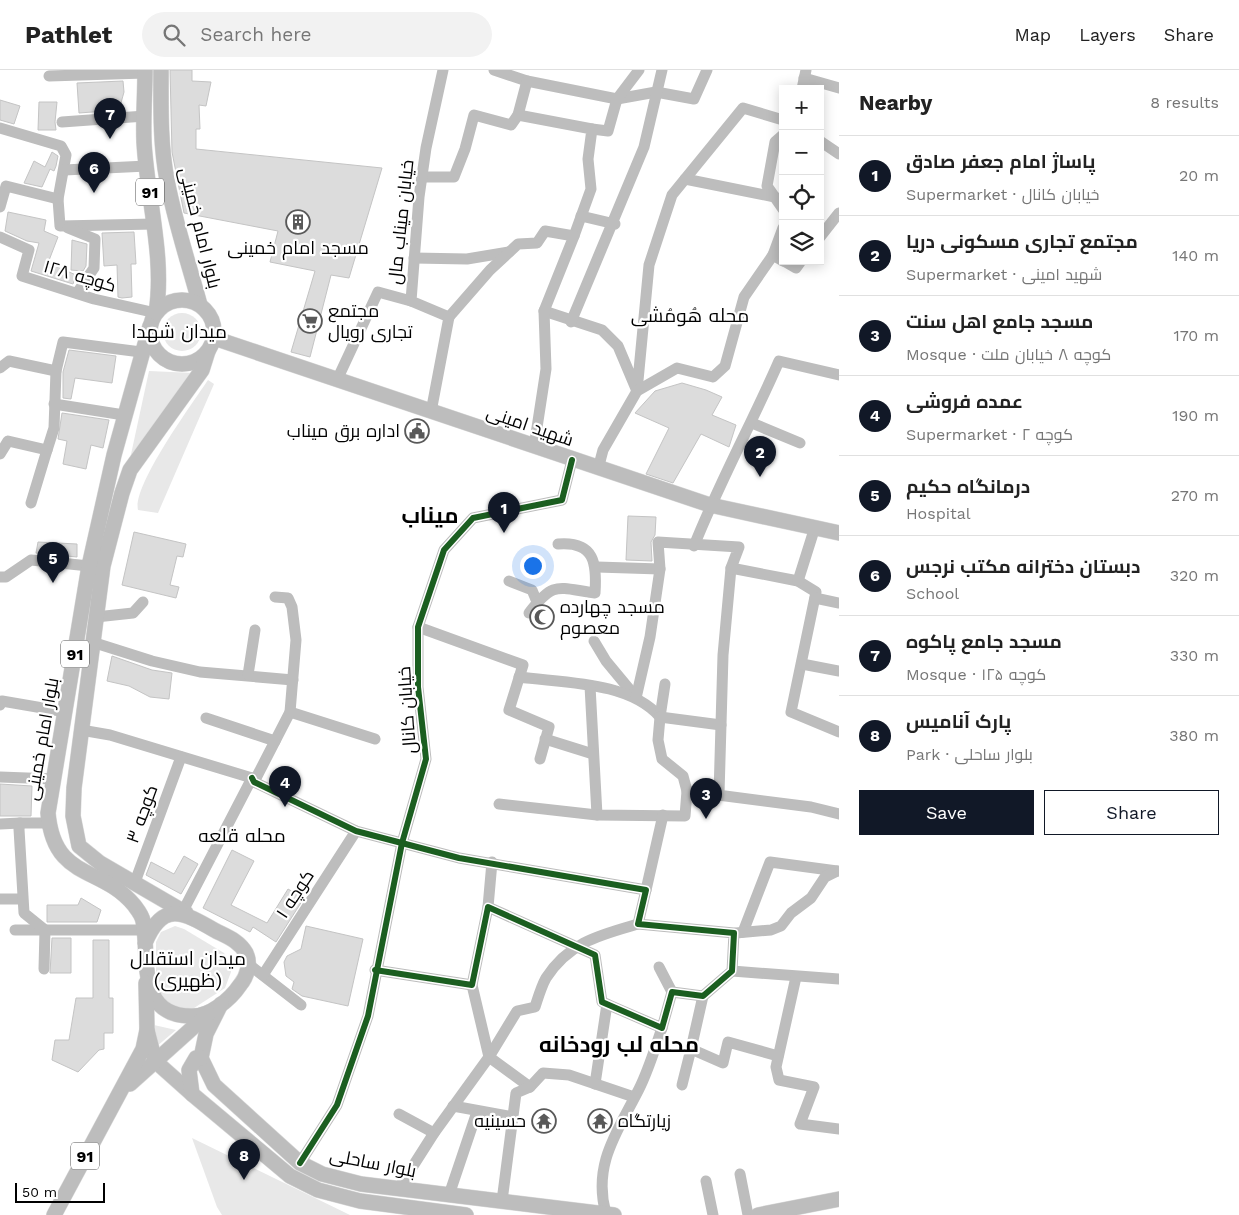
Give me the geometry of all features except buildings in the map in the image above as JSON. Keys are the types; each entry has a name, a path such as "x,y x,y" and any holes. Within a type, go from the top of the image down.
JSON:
{"main road":[{"name":"بلوار امام خمینی","path":"161,70 162,143 166,179 183,250 200,306"},
{"name":"بلوار امام خمینی","path":"145,71 147,166 154,224 159,293 124,414 88,566 66,712 48,813 50,833 56,846 72,865 112,887 133,903 143,918 145,937"},
{"path":"153,319 172,301 191,301 200,306"},
{"name":"91","path":"153,319 150,337 153,347 160,356 169,362 191,363 201,358 211,344 212,320 200,306"},
{"name":"بلوار امام خمینی","path":"189,915 136,882 100,863 79,846 73,816 74,788 103,566 122,493 130,470 202,370 211,344"},
{"name":"شهید امینی","path":"211,344 336,380 710,506 839,533"},
{"name":"91","path":"54,1215 117,1098 143,1050 147,1030 145,937 158,919 169,914 178,914 189,915 240,944 247,956 248,963 248,971 241,985 155,1061 117,1098"},
{"name":"91","path":"146,979 161,1006 177,1016 193,1017 216,1007"},
{"path":"192,1094 189,1070 196,1058 201,1058 206,1034 216,1007"},
{"path":"147,1030 155,1061"},
{"name":"بلوار ساحلی","path":"201,1058 214,1086 300,1163 322,1174 361,1184 610,1214"},
{"name":"بلوار ساحلی","path":"155,1061 290,1176 318,1190 388,1210 466,1215"},
{"path":"758,1215 839,1199"}],"street":[{"name":"خیابان میناب مال","path":"443,70 422,177 410,301 449,317"},
{"path":"494,70 527,81 617,99 656,92 694,99 707,70"},
{"path":"518,115 608,131 617,99 639,70"},
{"path":"571,322 644,148 662,70"},
{"path":"56,74 145,71"},
{"path":"804,79 839,88"},
{"path":"422,177 454,178 465,149 474,115 511,125 518,115 527,81"},
{"path":"598,469 604,450 637,391 649,264 672,195 743,108 779,119"},
{"path":"62,122 145,116"},
{"path":"0,128 61,146 66,155 58,199 63,226"},
{"path":"534,447 546,369 544,311 591,189 588,159 592,129"},
{"path":"779,138 775,142 767,186 779,204"},
{"path":"824,144 839,154"},
{"path":"64,170 147,166"},
{"path":"685,180 775,198"},
{"path":"0,207 6,186 58,199"},
{"path":"824,232 839,213"},
{"path":"582,216 613,224"},
{"path":"63,226 154,224"},
{"path":"63,226 95,239 94,268 77,293"},
{"path":"431,412 449,317 490,270 518,244 537,243 544,231 574,236"},
{"name":"کوچه ۱۲۸","path":"0,237 29,250 22,276 153,319"},
{"path":"414,258 467,259 509,252"},
{"path":"637,391 677,368 713,377 726,366 744,297 779,260"},
{"path":"336,380 378,292 410,301"},
{"path":"544,311 571,322 602,330 618,346 637,391"},
{"path":"31,503 54,428 56,371 62,342 141,352"},
{"path":"0,368 9,361 56,371"},
{"path":"694,546 710,506 752,423 779,361 839,375"},
{"path":"54,404 124,414"},
{"path":"752,423 800,443"},
{"path":"0,454 8,441 47,450"},
{"name":"خیابان کانال","path":"300,1163 337,1105 368,1016 375,970 402,843 426,758 418,687 418,627 444,550 474,518 562,500 572,460"},
{"path":"798,581 815,527"},
{"path":"636,698 650,637 660,569 658,542 694,546 739,547 731,568 723,655 719,794"},
{"path":"529,613 543,594 557,588 595,593 596,567 590,553 571,543 558,544"},
{"path":"0,577 6,578 31,560 88,566"},
{"path":"596,567 660,569"},
{"path":"731,568 798,581 816,592 791,712 839,732"},
{"path":"509,581 532,590 537,602"},
{"path":"189,915 253,780 290,712 296,640 292,607 288,598 275,597"},
{"path":"815,598 839,603"},
{"path":"96,617 133,613 143,602"},
{"path":"418,627 523,665 509,710 549,727 540,759"},
{"path":"248,675 255,630"},
{"path":"594,641 606,660 636,698"},
{"path":"92,642 152,661 200,672 293,680"},
{"path":"802,664 839,672"},
{"path":"519,677 610,689 636,698 652,707 660,717 721,725"},
{"path":"499,804 597,815 685,816 687,791 683,776 662,759 658,740 665,684"},
{"path":"590,686 597,815"},
{"path":"0,704 2,701 66,712"},
{"path":"290,712 375,739"},
{"path":"206,718 275,741"},
{"path":"82,730 110,735 253,780 356,832 459,858 492,862 646,890"},
{"path":"545,739 593,754"},
{"name":"کوچه ۳","path":"136,882 181,757"},
{"path":"0,777 54,779"},
{"path":"687,791 811,807 839,814"},
{"path":"638,924 663,815"},
{"path":"20,823 24,913 45,930"},
{"path":"0,824 49,824"},
{"name":"کوچه ۱","path":"263,975 356,832"},
{"path":"492,862 488,907 472,984 489,1057 530,1087"},
{"path":"682,1085 703,996 732,971 739,932 770,862 838,870"},
{"path":"399,1188 434,1133 489,1057 517,1011 535,1008 546,978 576,946 596,936 638,924 739,932 771,930 781,926 791,914 811,898 825,877 838,870"},
{"path":"0,900 22,898"},
{"path":"488,907 595,954 602,1002 662,1028"},
{"path":"15,930 45,930 145,937"},
{"path":"44,969 45,930"},
{"path":"248,963 301,1005"},
{"path":"610,1214 602,1201 605,1156 634,1097 662,1028 672,992 659,967"},
{"path":"375,970 472,984"},
{"path":"732,971 796,977 809,975 839,979"},
{"path":"796,977 776,1067 779,1080 814,1087 800,1124 839,1129"},
{"path":"672,992 703,996"},
{"path":"595,1084 607,1004"},
{"path":"691,1049 723,1063 728,1042 778,1056"},
{"path":"502,1201 516,1093 530,1087 542,1073 569,1075 634,1097"},
{"path":"453,1106 513,1118"},
{"path":"450,1195 476,1112"},
{"path":"399,1114 434,1133"},
{"path":"740,1174 748,1215"},
{"path":"706,1181 713,1215"}],"shaded area":[{"path":"182,313 195,319 201,332 195,345 182,351 169,345 163,332 169,319"},
{"path":"149,371 194,373 130,459"},
{"path":"208,380 214,384 158,513 138,510 144,483 153,465 177,425"},
{"path":"175,926 184,929 224,953 230,962 231,972 225,988 194,1008 170,1007 156,988 156,942 161,932"},
{"path":"154,1025 176,1030 156,1047"},
{"path":"192,1138 350,1215 222,1215 217,1207"}],"cycle path":[{"path":"300,1163 337,1105 368,1016 402,843 426,759 418,687 418,627 444,550 473,518 562,500 572,460"},
{"path":"252,778 254,782 356,831 459,858 646,890 638,924 734,933 732,971 703,996 672,992 662,1028 602,1002 595,955 488,907 472,985 375,970"}],"place":[{"name":"مسجد جامع پاکوه","path":"110,139"},
{"name":"دبستان دخترانه مکتب نرجس","path":"94,193"},
{"name":"مسجد امام خمینی","path":"298,222"},
{"name":"مجتمع تجاری رویال","path":"310,321"},
{"name":"اداره برق میناب","path":"417,431"},
{"name":"مجتمع تجاری مسکونی دریا","path":"760,477"},
{"name":"پاساژ امام جعفر صادق","path":"504,533"},
{"name":"درمانگاه حکیم","path":"53,583"},
{"name":"مسجد چهارده معصوم","path":"542,617"},
{"name":"عمده فروشی","path":"285,807"},
{"name":"مسجد جامع اهل سنت","path":"706,819"},
{"name":"حسینیه","path":"544,1121"},
{"name":"زیارتگاه","path":"600,1121"},
{"name":"پارک آنامیس","path":"244,1180"}],"district":[{"name":"محله هُومُشی","path":"690,315"},
{"name":"میدان شهدا","path":"179,331"},
{"name":"میناب","path":"430,515"},
{"name":"محله قلعه","path":"242,835"},
{"name":"میدان استقلال (ظهیری)","path":"188,969"},
{"name":"محله لب رودخانه","path":"619,1044"}]}
